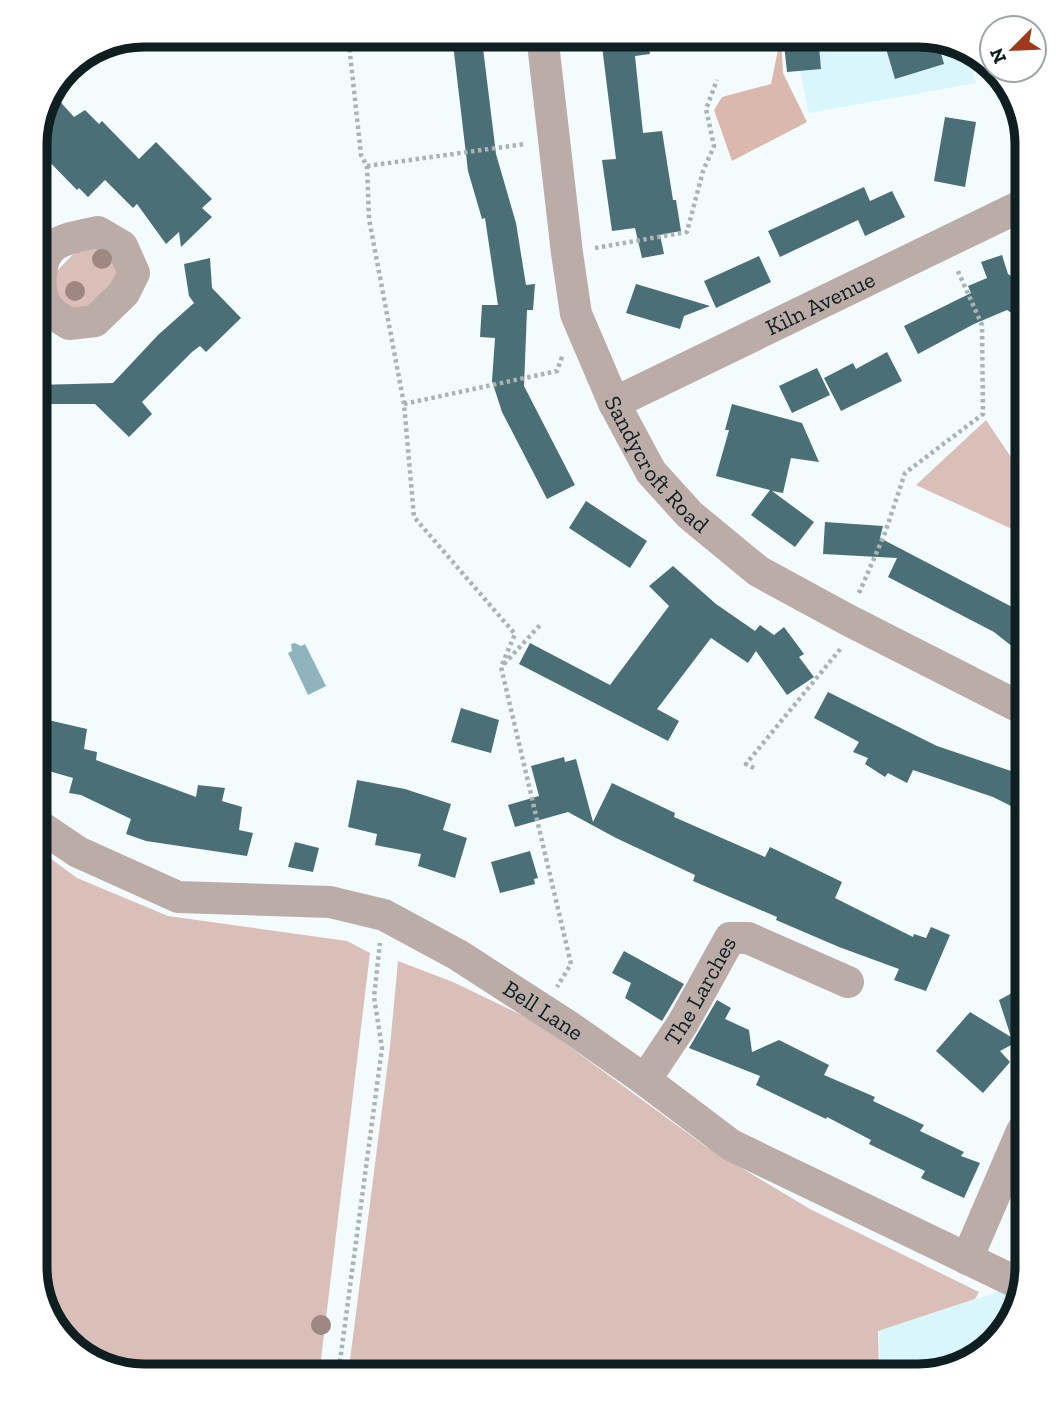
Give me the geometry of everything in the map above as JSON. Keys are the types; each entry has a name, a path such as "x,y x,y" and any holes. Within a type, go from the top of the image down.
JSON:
{"street":[{"name":"Sandycroft Road","path":"543,47 576,314 614,403 651,472 690,515 758,571 1015,705"},
{"name":"Kiln Avenue","path":"614,403 1015,209"},
{"name":"Bell Lane","path":"47,831 78,852 178,897 330,902 384,915 458,955 571,1028 731,1145 1014,1281"},
{"name":"The Larches","path":"645,1080 683,1023 724,930 848,982"},
{"path":"967,1259 1015,1147"}],"path":[{"path":"349,47 360,155 367,166 369,219 404,404 414,517 515,634 501,667 571,964 557,987"},
{"path":"567,253 687,232 702,171 713,146 706,109 717,80"},
{"path":"367,166 531,144"},
{"path":"754,768 746,764 854,622 905,473 983,414 982,325 946,242"},
{"path":"404,404 557,371"},
{"path":"501,667 542,623"},
{"path":"340,1364 382,1048 374,997 378,955"}],"shaded area":[{"path":"779,47 782,47 783,73 807,122 732,161 714,110 722,97 771,84"},
{"path":"795,47 924,47 955,55 970,62 976,83 809,113"},
{"path":"83,244 103,244 121,265 119,282 87,314 73,315 52,296 51,277"},
{"path":"986,420 1015,463 1015,530 916,485"},
{"path":"291,644 301,646 305,644 326,686 308,695 288,653 292,651"},
{"path":"47,856 77,878 168,916 347,941 370,953 320,1364 131,1363 101,1354 80,1340 57,1310 49,1286 47,1267"},
{"path":"398,961 453,982 536,1022 705,1146 810,1209 979,1292 975,1299 878,1331 879,1364 350,1364 390,1046"},
{"path":"1006,1289 1011,1292 1002,1315 991,1331 961,1354 943,1360 918,1364 880,1364 879,1331"}],"building":[{"path":"453,47 483,47 496,154 516,223 526,285 535,284 533,310 527,310 524,386 575,485 547,499 502,412 492,381 495,338 480,337 482,305 498,305 485,218 482,219 468,171"},
{"path":"602,47 649,47 650,54 635,56 643,133 662,131 681,231 660,235 664,254 642,258 635,228 612,231 602,160 616,159"},
{"path":"784,47 819,47 821,69 787,72"},
{"path":"886,47 924,47 940,50 944,64 895,79"},
{"path":"58,99 74,117 85,110 99,124 102,121 139,159 156,142 212,199 202,208 212,217 181,247 179,232 166,244 137,204 133,208 105,180 88,197 79,188 77,190 47,159 47,138"},
{"path":"945,117 976,122 965,187 934,181"},
{"path":"864,187 870,201 892,191 905,217 865,236 858,220 780,257 768,231"},
{"path":"1002,255 1008,274 1015,278 1015,315 1007,310 918,354 904,326 971,293 968,286 987,278 981,262"},
{"path":"759,256 771,282 716,308 704,281"},
{"path":"210,258 212,288 241,318 206,352 200,346 192,352 142,402 152,414 129,437 95,404 47,404 47,385 113,383 158,335 194,303 189,296 184,264"},
{"path":"636,284 710,306 684,316 680,329 626,313"},
{"path":"887,352 902,381 841,411 824,378 853,363 856,369"},
{"path":"817,368 830,395 792,413 779,386"},
{"path":"732,404 802,423 819,462 791,458 783,493 772,491 814,522 795,547 751,515 770,490 716,476 729,430 725,430"},
{"path":"586,501 647,541 630,568 569,528"},
{"path":"825,522 883,526 880,538 1015,608 1015,649 994,632 888,577 897,558 823,554"},
{"path":"673,566 716,604 755,631 760,625 774,635 784,627 804,654 799,657 814,677 787,695 756,651 748,663 711,638 657,709 679,721 668,741 519,664 530,643 610,685 669,606 649,586"},
{"path":"828,692 937,746 1011,771 1015,773 1015,808 993,797 913,770 907,783 888,773 885,777 865,764 868,758 853,752 859,742 814,718"},
{"path":"461,708 499,720 491,753 451,742"},
{"path":"47,720 87,729 84,749 97,752 96,760 196,797 198,785 225,788 222,801 242,807 239,830 253,833 247,856 146,841 126,834 131,819 81,795 69,793 73,778 47,770"},
{"path":"564,757 565,762 576,759 593,822 612,783 675,813 674,817 765,857 770,847 842,882 835,898 913,937 914,934 926,938 931,927 950,935 926,991 894,980 899,969 839,947 693,881 695,875 568,812 515,827 508,805 539,796 531,766"},
{"path":"357,780 405,789 451,804 443,830 467,838 455,878 418,866 421,854 375,845 377,834 348,827"},
{"path":"295,842 319,848 313,872 288,867"},
{"path":"530,851 538,878 534,879 535,884 500,893 491,862"},
{"path":"624,951 684,984 662,1021 625,998 631,983 612,973"},
{"path":"1015,991 1015,1050 1013,1044 1000,1051 1010,1062 983,1093 936,1051 970,1012 1011,1037 999,1000"},
{"path":"717,1000 731,1008 725,1019 749,1030 752,1052 779,1040 829,1065 824,1075 875,1097 873,1101 924,1125 920,1131 964,1152 961,1156 980,1163 964,1198 921,1178 925,1171 869,1144 871,1140 756,1085 760,1076 689,1048"}]}
